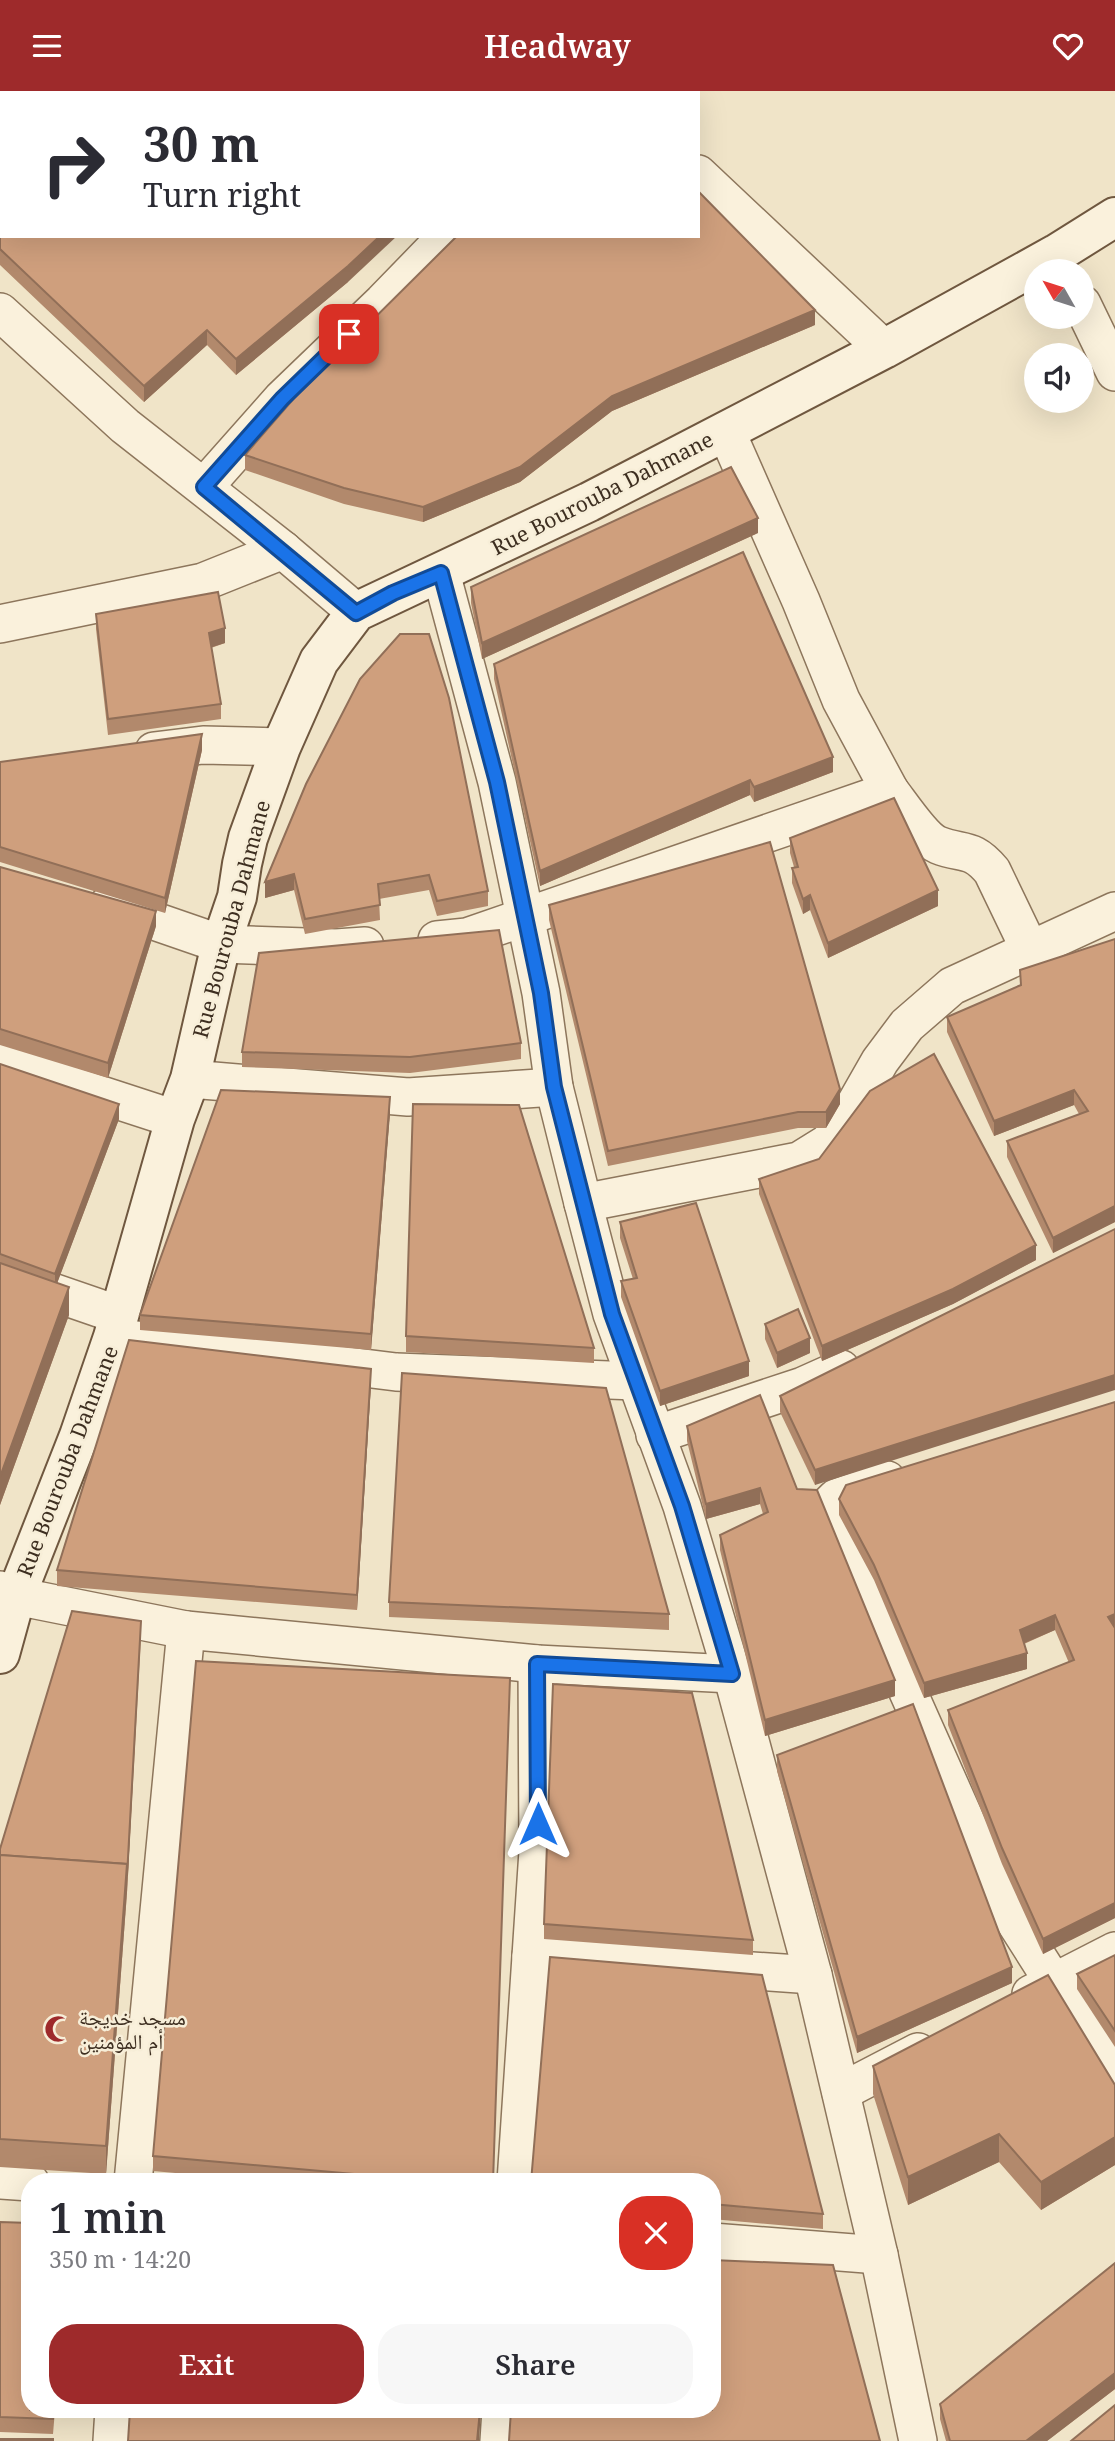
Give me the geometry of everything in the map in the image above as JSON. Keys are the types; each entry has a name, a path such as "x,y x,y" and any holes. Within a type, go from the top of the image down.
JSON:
{"street":[{"path":"700,176 884,349"},
{"name":"Rue Bourouba Dahmane","path":"1065,259 1115,217"},
{"path":"204,487 282,399 445,238"},
{"name":"Rue Bourouba Dahmane","path":"0,1654 8,1593 79,1436 116,1326 175,1119 190,1079 221,944 237,897 248,838 281,747 319,661 356,613 393,593 589,502 884,349 1024,280"},
{"path":"0,312 125,426 204,487 356,613"},
{"path":"1094,329 1115,372"},
{"path":"726,431 801,601 841,700 890,791 936,845 971,852 983,860 992,871 1030,950"},
{"path":"0,624 203,582 283,551"},
{"path":"441,573 497,782 541,993 554,1087 583,1203 612,1314 682,1506 732,1674 813,1975 879,2255 918,2441"},
{"path":"122,755 203,745 281,747"},
{"path":"79,896 221,944 336,948 467,937 890,791"},
{"path":"583,1203 799,1161 828,1143 844,1123 880,1061 907,1025 952,986 1115,911"},
{"path":"0,1062 175,1119"},
{"path":"190,1079 408,1097 554,1087"},
{"path":"0,1274 116,1326 396,1372 636,1381"},
{"path":"656,1435 803,1386 875,1354"},
{"path":"920,1470 836,1498 829,1509 999,1898 1115,2080"},
{"path":"8,1593 186,1630 537,1664 732,1674"},
{"path":"134,2173 186,1630"},
{"path":"517,2173 538,1851 537,1664"},
{"path":"879,1721 915,1708"},
{"path":"756,1764 793,1751"},
{"path":"1006,2007 1115,1951"},
{"path":"531,1957 813,1975"},
{"path":"841,2092 947,2037"},
{"path":"0,2180 21,2181"},
{"path":"721,2243 879,2255"},
{"path":"112,2441 113,2418"},
{"path":"499,2441 500,2418"}],"building":[{"path":"700,193 815,310 612,396 520,467 423,507 344,488 245,455 296,396 455,238 700,238"},
{"path":"0,238 378,238 236,359 207,330 144,386 0,249"},
{"path":"731,467 758,518 482,643 471,587"},
{"path":"743,552 833,757 754,787 750,780 540,871 494,664"},
{"path":"218,592 225,628 209,633 221,704 108,719 96,614"},
{"path":"400,634 429,634 449,698 488,891 437,901 429,875 378,884 380,905 305,919 294,874 265,882 306,784 360,679"},
{"path":"202,734 165,898 0,847 0,762"},
{"path":"894,798 938,890 828,943 810,895 803,899 792,868 798,867 790,838"},
{"path":"770,842 840,1089 826,1112 798,1112 608,1151 549,905"},
{"path":"0,867 156,911 108,1063 0,1029"},
{"path":"499,930 521,1043 410,1057 242,1052 259,953"},
{"path":"1115,939 1115,1206 1053,1238 1007,1141 1088,1111 1074,1090 994,1121 947,1017 1021,985 1020,970"},
{"path":"934,1054 1036,1245 953,1289 822,1346 759,1179 819,1159 870,1091"},
{"path":"0,1064 119,1104 55,1274 0,1254"},
{"path":"221,1090 390,1097 371,1334 140,1315"},
{"path":"413,1104 519,1105 594,1348 406,1336"},
{"path":"696,1203 749,1361 660,1391 621,1281 637,1278 620,1222"},
{"path":"1115,1229 1115,1375 815,1470 780,1396"},
{"path":"0,1263 69,1287 0,1477"},
{"path":"798,1309 810,1338 777,1353 765,1324"},
{"path":"129,1340 371,1369 357,1595 57,1570"},
{"path":"402,1373 606,1388 669,1614 389,1602"},
{"path":"760,1395 797,1489 817,1490 895,1680 765,1720 720,1535 768,1512 760,1488 706,1504 687,1426"},
{"path":"1115,1402 1115,1614 1108,1617 1115,1628 1115,1903 1043,1939 1002,1848 948,1710 1074,1660 1055,1615 1020,1630 1027,1653 924,1683 874,1565 839,1499 846,1485"},
{"path":"72,1611 141,1621 127,1876 127,1864 0,1855"},
{"path":"196,1661 510,1678 493,2173 343,2173 153,2156"},
{"path":"553,1684 692,1693 753,1940 544,1924"},
{"path":"913,1704 1012,1967 857,2037 777,1755"},
{"name":"مسجد خديجة أم المؤمنين","path":"0,1855 127,1864 106,2146 0,2139"},
{"path":"1115,1955 1115,2031 1077,1974"},
{"path":"550,1957 762,1975 823,2214 721,2205 721,2173 532,2173"},
{"path":"1048,1975 1115,2085 1115,2137 1041,2182 999,2134 908,2177 873,2066"},
{"path":"0,2222 21,2223 21,2418 0,2417"},
{"path":"721,2260 833,2265 880,2441 509,2441 510,2418 721,2418"},
{"path":"1115,2263 1115,2373 1026,2441 950,2441 940,2404"},
{"path":"1115,2405 1115,2441 1071,2441"},
{"path":"129,2418 479,2418 477,2441 128,2441"},
{"path":"53,2439 53,2441 0,2441"}],"place":[{"name":"مسجد خديجة أم المؤمنين","path":"58,2029"}],"route":[{"path":"349,334 282,399 204,487 356,613 393,593 441,573 497,782 541,993 554,1087 612,1314 682,1506 732,1674 537,1664 538,1824"}]}
